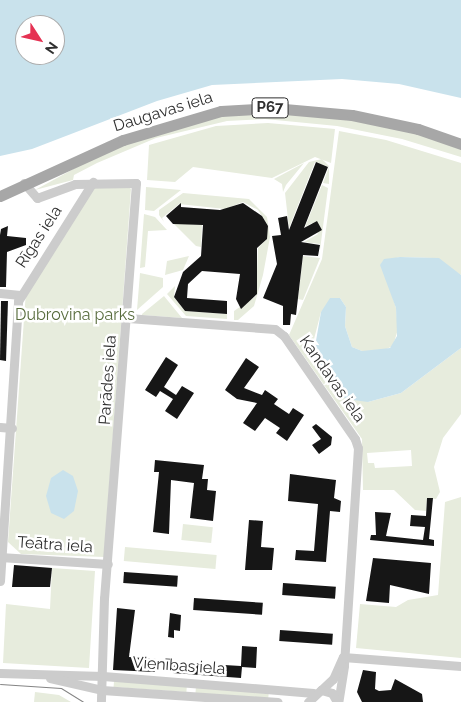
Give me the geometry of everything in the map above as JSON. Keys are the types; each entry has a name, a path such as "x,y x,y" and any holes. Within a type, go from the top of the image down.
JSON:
{"main road":[{"name":"Daugavas iela","path":"0,196 154,128 250,108 352,115 418,129 461,144"}],"street":[{"name":"Parādes iela","path":"24,184 37,198 68,185 92,182 136,183 128,318 100,670 103,676 102,702"},
{"name":"Rīgas iela","path":"0,581 20,295 92,182"},
{"path":"0,293 20,295"},
{"name":"Kandavas iela","path":"128,318 272,328 280,332 355,438 356,470 343,657 338,702"},
{"path":"0,427 12,428"},
{"name":"Teātra iela","path":"1,557 108,564"},
{"path":"343,657 461,666"},
{"name":"Kandavas iela","path":"308,702 317,691 333,678 343,657"},
{"name":"Vienības iela","path":"0,673 42,676 103,676 317,691"},
{"name":"Vienības iela","path":"42,676 102,690 278,702"},
{"path":"192,696 193,682"},
{"name":"Kandavas iela","path":"317,691 332,693 338,702"}],"green space":[{"path":"266,112 338,117 408,131 461,148 461,157 402,139 337,126 265,119 227,121 156,138 97,163 74,175 73,180 35,190 112,148 212,116"},
{"path":"268,123 335,129 331,163 315,157 272,178 193,167 175,182 147,180 149,145 216,126"},
{"path":"339,131 386,140 461,163 461,275 433,258 400,257 382,262 396,308 398,329 393,346 382,351 362,351 352,347 345,326 346,307 340,298 321,312 313,343 368,402 401,393 461,348 461,414 443,438 434,467 440,492 436,499 427,498 426,511 415,510 394,490 363,490 362,439 289,335 322,259","holes":["411,450 412,466 375,468 374,463 368,463 367,453"]},
{"path":"322,159 329,167 315,162 289,228 285,193 309,162"},
{"path":"304,163 286,185 283,192 282,184 274,179"},
{"path":"329,167 329,184 323,183"},
{"path":"322,185 328,188 320,250 320,244 304,242 318,234 312,223 305,227"},
{"name":"Dubrovina parks","path":"128,186 131,189 104,557 21,554 8,542 26,291 94,187"},
{"path":"146,187 181,190 154,211 145,210"},
{"path":"183,193 249,199 267,217 270,237 263,275 254,306 238,320 234,320 234,311 256,296 258,248 266,240 268,226 258,210 243,202 225,209 179,204 162,218 164,222 159,215 159,210"},
{"path":"144,214 155,217 167,230 148,231 145,267 140,268"},
{"path":"173,223 202,225 201,247 196,246"},
{"path":"189,256 183,270 165,275 167,261"},
{"path":"303,256 320,258 303,300 298,299"},
{"path":"140,273 163,278 163,287 137,310"},
{"path":"175,286 174,297 185,311 227,314 227,319 186,316 167,294"},
{"path":"164,296 182,318 142,315 142,314"},
{"path":"461,497 461,658 356,648 360,604 396,607 408,600 438,595 445,502"},
{"path":"183,524 213,527 211,543 181,540"},
{"path":"125,547 217,555 215,569 124,561"},
{"path":"52,568 95,571 89,668 3,663 6,604 50,609"},
{"path":"114,681 187,686 186,692 114,687"},
{"path":"196,686 269,691 268,698 196,693"},
{"path":"35,692 59,695 71,702 34,702"}],"water":[{"path":"0,0 461,0 461,98 399,84 342,79 212,85 157,101 32,149 0,156"},
{"path":"400,257 439,258 461,275 461,348 401,393 368,402 346,399 333,388 313,358 321,312 330,298 340,298 346,307 345,326 352,347 362,351 390,348 397,336 396,308 380,265 384,259"},
{"path":"63,470 73,476 78,491 74,511 64,519 51,513 46,496 51,478"}],"building":[{"path":"316,162 328,167 304,228 317,221 322,230 301,242 320,245 318,256 303,255 296,315 291,314 290,325 283,325 283,306 263,298 277,264 272,236 281,235 278,218 287,216 289,230"},
{"path":"181,203 181,207 220,210 243,203 262,216 268,226 267,239 257,248 257,294 241,309 236,299 240,274 202,271 188,284 187,298 227,301 227,314 185,311 174,297 183,272 201,256 203,225 173,224 166,216"},
{"path":"8,226 7,236 26,238 26,245 7,252 6,287 0,287 0,235 1,229"},
{"path":"1,301 8,301 6,361 0,360"},
{"path":"166,357 178,365 164,387 176,395 182,386 194,393 177,419 165,411 173,399 160,391 156,397 145,390"},
{"path":"246,358 259,367 244,388 262,395 265,390 278,399 274,404 289,414 293,408 304,415 287,441 276,433 280,428 265,418 255,431 243,423 257,403 237,399 225,390"},
{"path":"316,424 332,437 331,445 319,454 312,445 321,439 312,427"},
{"path":"155,460 204,465 202,479 208,479 207,490 216,491 213,521 190,518 194,483 171,480 169,534 153,532 159,472 154,472"},
{"path":"290,474 336,480 334,498 341,501 340,512 330,511 326,562 295,560 296,550 314,551 318,504 288,501"},
{"path":"427,498 433,498 429,539 434,540 434,546 370,540 371,535 376,535 375,512 391,513 386,536 423,540 425,527 410,526 411,515 426,516"},
{"path":"249,520 263,521 261,547 274,548 272,570 245,570"},
{"path":"373,558 431,563 429,594 390,585 389,603 366,601"},
{"path":"14,565 52,568 50,587 12,587"},
{"path":"124,572 178,576 177,587 123,583"},
{"path":"283,583 336,587 335,599 282,595"},
{"path":"194,598 263,603 262,615 193,610"},
{"path":"117,608 135,610 129,657 156,659 155,672 113,670"},
{"path":"170,613 181,615 180,631 174,630 174,638 168,637"},
{"path":"280,630 333,634 332,645 279,641"},
{"path":"242,646 257,647 256,668 242,667 241,678 173,673 174,662 241,666"},
{"path":"363,670 376,672 375,689 379,691 391,690 395,679 422,694 423,702 362,702 357,692"}],"tram line":[{"path":"0,684 61,688 83,702"}]}
